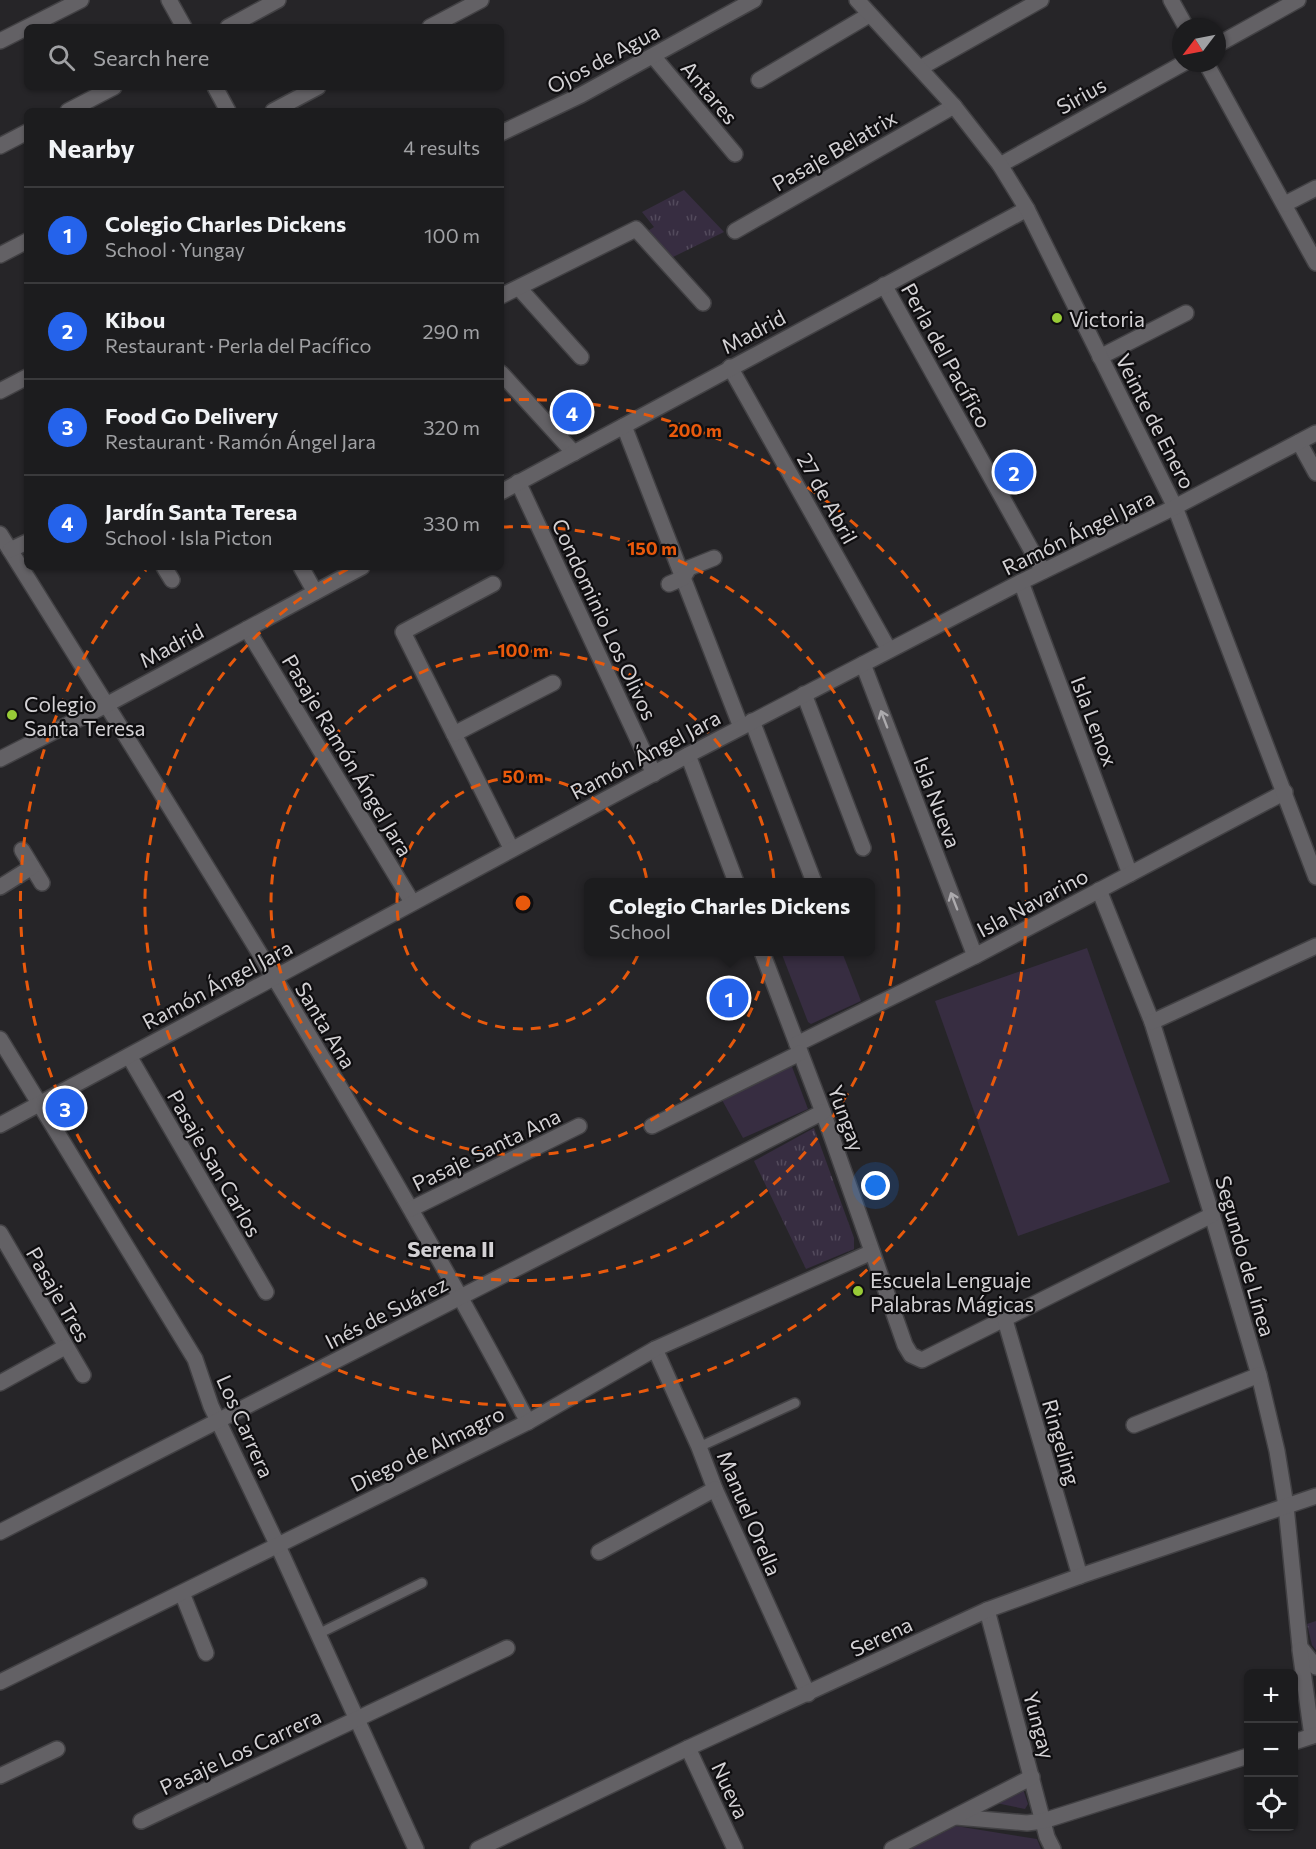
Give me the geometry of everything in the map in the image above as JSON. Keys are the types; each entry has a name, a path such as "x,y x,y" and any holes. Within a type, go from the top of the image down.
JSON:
{"street":[{"path":"32,24 81,0"},
{"path":"170,0 182,24"},
{"path":"234,24 278,0"},
{"path":"436,24 481,0"},
{"name":"Ojos de Agua","path":"504,132 581,95 754,0"},
{"name":"Veinte de Enero","path":"857,0 954,106 1000,165 1027,208 1176,507 1316,877"},
{"path":"921,68 1041,0"},
{"path":"1171,0 1181,18"},
{"path":"1226,40 1298,0"},
{"path":"759,80 869,15"},
{"path":"0,40 24,28"},
{"name":"Antares","path":"653,56 735,154"},
{"name":"Sirius","path":"1000,165 1172,70"},
{"path":"1211,72 1316,262"},
{"path":"74,108 108,90"},
{"path":"217,90 226,108"},
{"path":"279,108 312,90"},
{"name":"Pasaje Belatrix","path":"735,231 954,106"},
{"path":"0,146 24,134"},
{"path":"1285,204 1316,188"},
{"name":"Madrid","path":"504,490 1027,208"},
{"path":"504,295 636,229 703,303"},
{"path":"0,255 24,243"},
{"name":"Perla del Pacífico","path":"885,285 1044,571"},
{"path":"519,288 581,357"},
{"path":"1100,357 1186,313"},
{"name":"27 de Abril","path":"730,367 889,650"},
{"path":"504,376 574,453"},
{"path":"0,391 24,379"},
{"path":"624,426 676,581 746,724 811,878"},
{"name":"Ramón Ángel Jara","path":"0,1125 688,754 1021,582 1176,507 1316,433"},
{"path":"1299,442 1316,473"},
{"name":"Condominio Los Olivos","path":"518,482 654,774"},
{"name":"Santa Ana","path":"0,534 274,977 461,1296 528,1422"},
{"path":"10,550 24,543"},
{"path":"676,581 689,568 714,558"},
{"path":"303,570 315,592"},
{"name":"Madrid","path":"0,759 106,705 356,570"},
{"name":"Isla Lenox","path":"1021,582 1130,874"},
{"path":"493,584 403,632 511,848"},
{"name":"Pasaje Ramón Ángel Jara","path":"247,629 412,902"},
{"name":"Isla Nueva","path":"863,664 975,956"},
{"path":"454,734 553,683"},
{"path":"804,694 863,848"},
{"path":"688,754 734,878"},
{"name":"Isla Navarino","path":"652,1126 1285,792"},
{"path":"22,850 42,883"},
{"path":"0,887 32,867"},
{"name":"Segundo de Línea","path":"1099,890 1152,1022 1212,1215 1258,1375 1277,1451 1286,1506 1300,1647 1314,1735"},
{"path":"1152,1022 1316,946"},
{"name":"Yungay","path":"764,956 823,1112 905,1345 911,1355 922,1360 1005,1320"},
{"name":"Los Carrera","path":"0,1039 195,1359 204,1390 416,1849"},
{"name":"Pasaje San Carlos","path":"129,1056 266,1292"},
{"name":"Inés de Suárez","path":"0,1532 823,1112"},
{"name":"Pasaje Santa Ana","path":"411,1209 579,1126"},
{"path":"1005,1320 1212,1215"},
{"name":"Pasaje Tres","path":"0,1233 82,1375"},
{"name":"Diego de Almagro","path":"0,1682 528,1422 655,1348 872,1252"},
{"name":"Ringeling","path":"1005,1320 1080,1576"},
{"path":"0,1383 65,1347"},
{"name":"Manuel Orella","path":"655,1348 715,1489 808,1694"},
{"path":"1134,1425 1258,1375"},
{"path":"599,1552 715,1489"},
{"name":"Serena","path":"478,1849 688,1748 987,1610 1316,1496"},
{"path":"182,1593 206,1653"},
{"name":"Yungay","path":"987,1610 1047,1837 1053,1849"},
{"path":"1300,1647 1316,1667"},
{"name":"Pasaje Los Carrera","path":"141,1821 507,1648"},
{"path":"1298,1740 1314,1735"},
{"name":"Nueva","path":"688,1748 735,1849"},
{"path":"0,1776 57,1749"},
{"path":"956,1817 1027,1823 1043,1821 1244,1757"},
{"path":"892,1849 1032,1777"}],"lane":[{"path":"699,1447 795,1403"},
{"path":"318,1634 422,1583"}],"green space":[{"path":"684,190 724,232 671,258 646,232 654,227 642,212"},
{"path":"1087,948 1170,1182 1018,1236 935,1001"},
{"path":"783,956 844,956 861,1001 811,1024 808,1022"},
{"path":"791,1064 808,1109 743,1138 722,1100"},
{"path":"814,1128 854,1238 854,1249 806,1269 754,1161"},
{"path":"1316,1621 1316,1650 1312,1645 1307,1624"},
{"path":"1023,1789 1028,1804 1025,1809 996,1803"},
{"path":"956,1826 1037,1839 1041,1849 910,1849"}],"place":[{"name":"Victoria","path":"1057,318"},
{"name":"Jardín Santa Teresa","path":"572,412"},
{"name":"Kibou","path":"1014,472"},
{"name":"Colegio Santa Teresa","path":"12,715"},
{"name":"Colegio Charles Dickens","path":"729,998"},
{"name":"Food Go Delivery","path":"65,1108"},
{"name":"Escuela Lenguaje Palabras Mágicas","path":"858,1291"}],"district":[{"name":"Serena II","path":"451,1248"}]}
